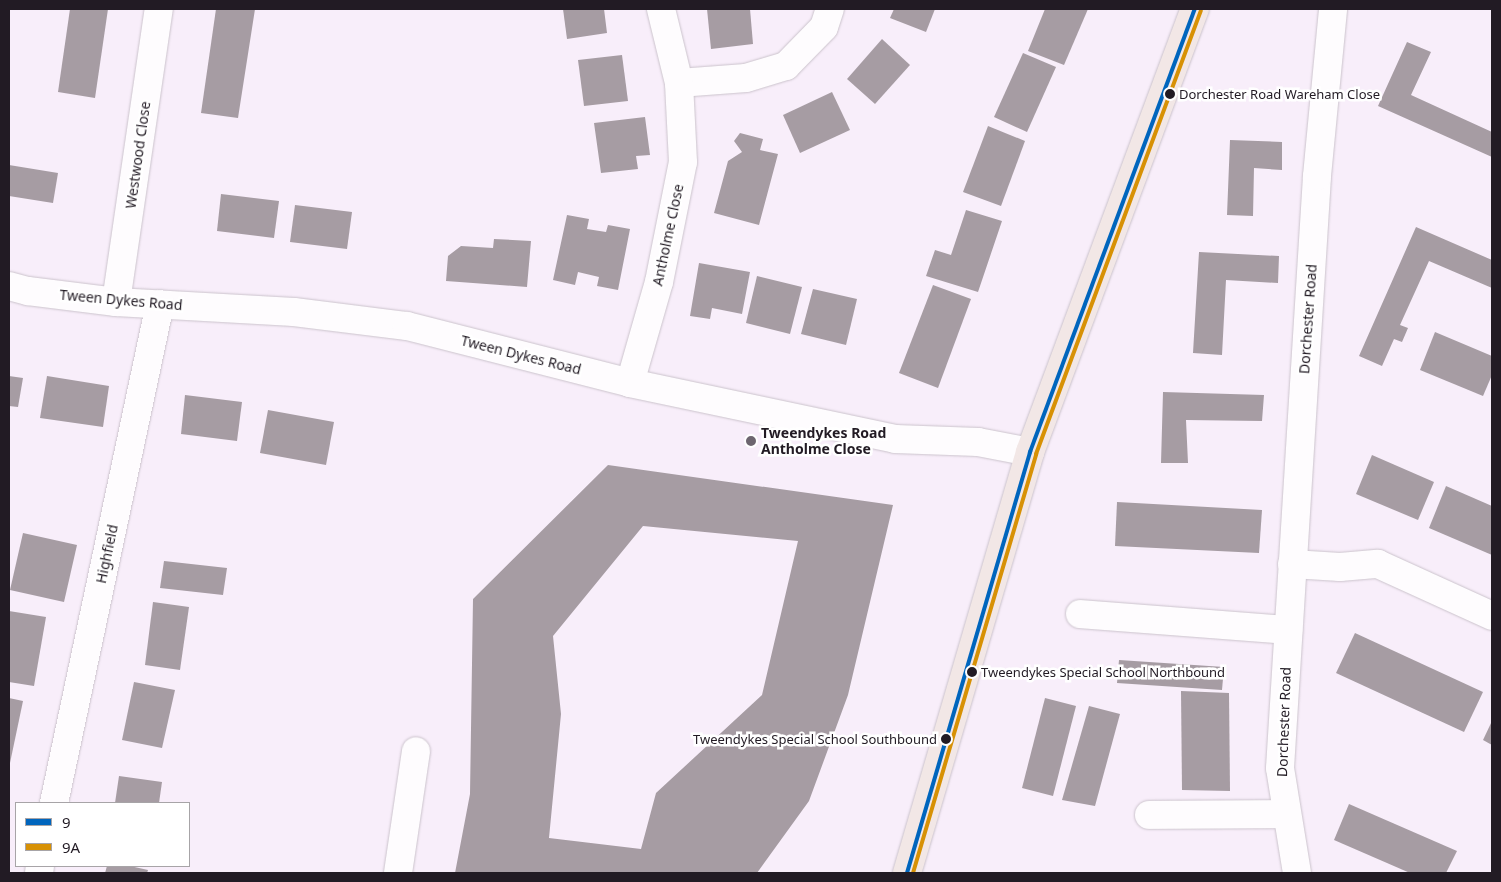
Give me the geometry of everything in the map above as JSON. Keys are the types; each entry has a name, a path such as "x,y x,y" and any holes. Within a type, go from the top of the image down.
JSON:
{"main road":[{"path":"907,873 1030,452 1195,9"}],"street":[{"name":"Westwood Close","path":"116,302 159,9"},
{"name":"Antholme Close","path":"630,383 659,282 683,162 679,83 661,9"},
{"path":"679,83 746,78 786,66 824,27 830,9"},
{"name":"Dorchester Road","path":"1297,873 1280,768 1317,176 1333,9"},
{"name":"Tween Dykes Road","path":"9,286 28,292 116,302 294,312 407,326 630,383 895,439 978,442 1030,452"},
{"name":"Highfield","path":"54,802 160,304"},
{"path":"1292,564 1340,567 1378,564 1492,616"},
{"path":"1080,614 1288,630"},
{"path":"398,873 416,751"},
{"path":"1149,815 1286,814"}],"building":[{"path":"70,9 108,9 95,98 58,92"},
{"path":"216,9 255,9 238,118 201,113"},
{"path":"563,9 604,9 607,33 567,39"},
{"path":"707,9 750,9 753,44 711,49"},
{"path":"894,9 935,9 926,32 890,18"},
{"path":"1045,9 1088,9 1064,65 1028,51"},
{"path":"882,39 910,65 875,104 847,79"},
{"path":"1407,42 1431,52 1411,95 1492,132 1492,157 1378,106"},
{"path":"1023,53 1056,67 1027,132 994,117"},
{"path":"622,55 628,101 584,106 578,60"},
{"path":"832,92 850,130 800,153 783,115"},
{"path":"645,117 650,155 636,156 638,169 601,173 594,123"},
{"path":"988,126 1025,141 1001,206 963,192"},
{"path":"740,133 763,139 760,150 778,154 759,225 714,213 728,161 742,152 734,141"},
{"path":"1230,140 1282,142 1282,170 1254,168 1253,216 1227,215"},
{"path":"9,165 58,173 53,203 9,196"},
{"path":"221,194 279,201 274,238 217,231"},
{"path":"295,205 352,212 347,249 290,242"},
{"path":"966,210 1002,221 978,292 926,276 935,250 951,255"},
{"path":"567,215 589,219 587,229 606,232 608,225 630,229 618,290 597,286 599,277 578,272 575,285 553,280"},
{"path":"1416,227 1492,260 1492,288 1429,261 1400,325 1408,328 1402,342 1394,339 1382,366 1359,356"},
{"path":"494,239 531,241 527,287 446,281 448,256 461,246 493,248"},
{"path":"1199,252 1279,256 1278,283 1226,280 1222,355 1193,353"},
{"path":"699,263 750,272 742,314 712,308 710,319 690,316"},
{"path":"757,276 802,287 790,334 746,323"},
{"path":"933,285 971,299 938,388 899,373"},
{"path":"813,289 857,299 846,345 801,334"},
{"path":"1435,332 1492,356 1492,375 1483,396 1420,370"},
{"path":"9,376 23,378 18,407 9,406"},
{"path":"47,376 109,386 103,427 40,418"},
{"path":"1163,392 1264,395 1262,421 1186,420 1188,463 1161,463"},
{"path":"185,395 242,402 237,441 181,434"},
{"path":"268,410 334,422 326,465 260,453"},
{"path":"1372,455 1434,482 1418,520 1356,494"},
{"path":"608,465 893,505 848,695 809,801 757,873 455,873 470,794 473,599","holes":["643,526 798,541 762,695 656,793 641,849 549,838 561,714 553,636"]},
{"path":"1446,486 1492,506 1492,555 1429,528"},
{"path":"1117,502 1262,510 1259,553 1115,546"},
{"path":"23,533 77,545 64,602 10,590"},
{"path":"164,561 227,568 223,595 160,588"},
{"path":"153,602 189,607 180,670 145,665"},
{"path":"9,611 46,617 34,686 9,682"},
{"path":"1355,633 1483,692 1464,732 1336,673"},
{"path":"1119,660 1224,667 1222,690 1117,683"},
{"path":"134,682 175,690 162,748 122,740"},
{"path":"1181,691 1229,693 1230,791 1182,790"},
{"path":"9,698 23,701 10,763 9,763"},
{"path":"1045,698 1076,706 1053,796 1022,788"},
{"path":"1089,706 1120,714 1095,806 1062,800"},
{"path":"1492,721 1492,745 1483,740"},
{"path":"119,776 162,782 159,802 115,802"},
{"path":"1349,804 1457,851 1446,873 1410,873 1334,840"},
{"path":"107,867 134,867 148,870 147,873 105,873"}],"transit line":[{"name":"9","path":"907,873 1030,452 1195,9"},
{"name":"9A","path":"913,873 1036,454 1201,11"}],"place":[{"name":"Dorchester Road Wareham Close","path":"1170,94"},
{"name":"Tweendykes Road Antholme Close","path":"751,441"},
{"name":"Tweendykes Special School Northbound","path":"972,672"},
{"name":"Tweendykes Special School Southbound","path":"946,739"}]}
